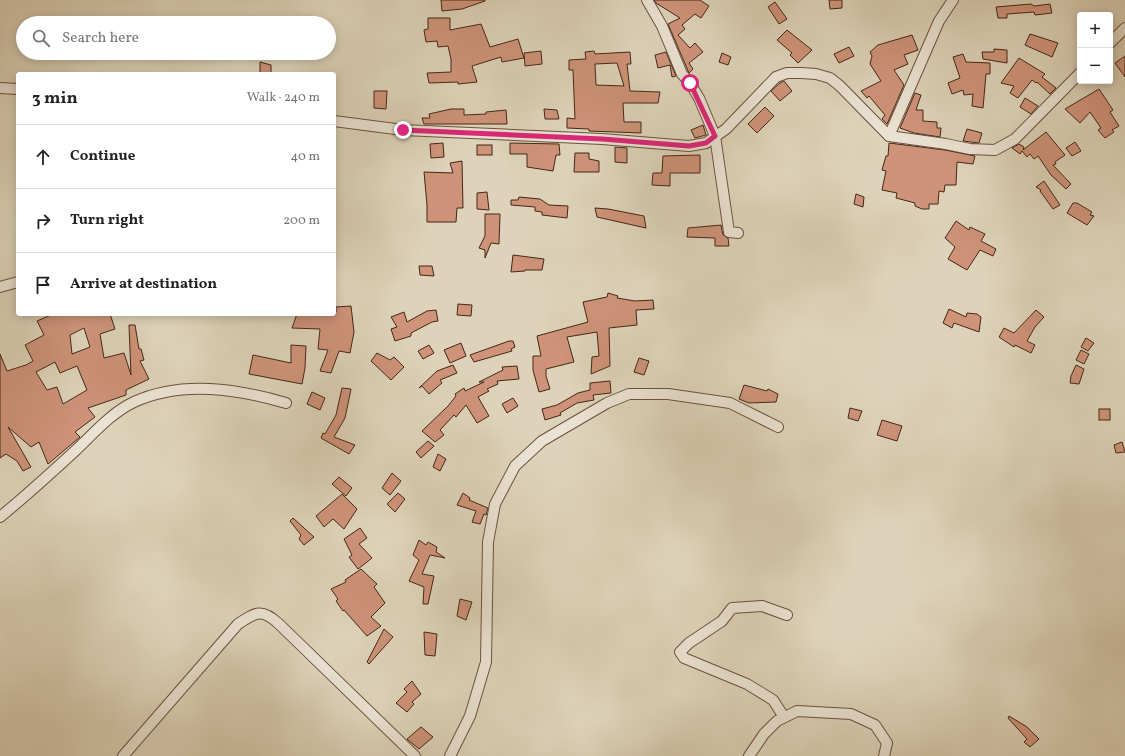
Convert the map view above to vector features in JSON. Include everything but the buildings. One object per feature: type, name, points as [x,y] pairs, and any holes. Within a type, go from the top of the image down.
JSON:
[{"type":"street","points":[[647,0],[662,26],[682,74],[690,83],[699,98],[715,136],[729,232],[738,233]]},
{"type":"street","points":[[888,136],[939,21],[953,0]]},
{"type":"street","points":[[1113,40],[1125,28]]},
{"type":"street","points":[[336,121],[403,130],[602,139],[689,146],[706,143],[726,129],[776,77],[787,73],[801,73],[816,74],[830,78],[840,86],[888,136],[970,149],[995,150],[1015,139],[1077,76]]},
{"type":"street","points":[[0,88],[16,89]]},
{"type":"street","points":[[0,287],[16,283]]},
{"type":"street","points":[[0,516],[58,467],[113,415],[134,402],[162,393],[190,389],[221,389],[257,395],[286,403]]},
{"type":"street","points":[[450,756],[470,716],[486,662],[488,542],[495,504],[515,466],[542,441],[607,403],[629,394],[668,394],[730,403],[778,427]]},
{"type":"street","points":[[784,717],[773,700],[747,684],[684,658],[680,652],[689,643],[722,621],[732,608],[762,606],[787,615]]},
{"type":"street","points":[[123,756],[238,624],[252,614],[260,612],[271,616],[280,624],[415,756]]},
{"type":"street","points":[[749,756],[764,734],[777,721],[797,712],[851,714],[875,725],[887,743],[884,756]]},
{"type":"route","points":[[403,130],[602,139],[689,146],[706,143],[715,136],[699,98],[690,83]]}]
